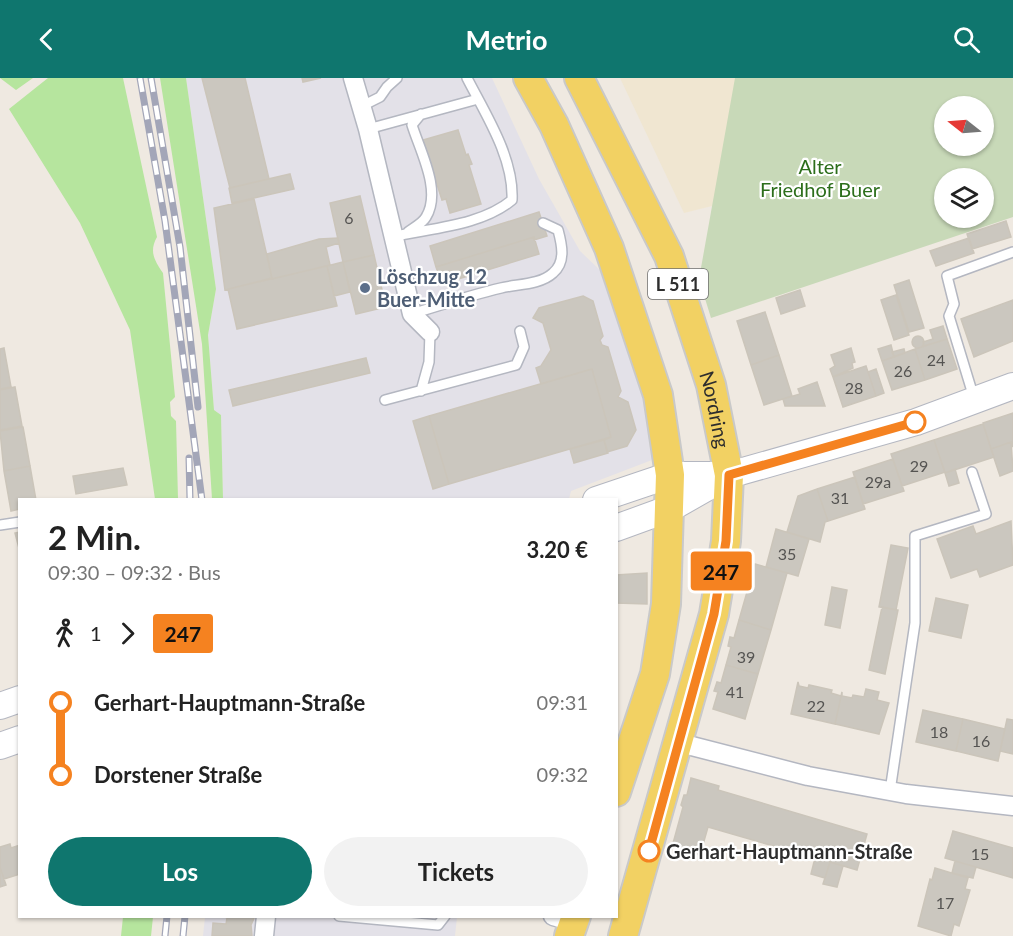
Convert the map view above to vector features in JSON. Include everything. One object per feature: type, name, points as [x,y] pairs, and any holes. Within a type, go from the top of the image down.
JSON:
[{"type":"main road","name":"L 511","points":[[528,78],[554,125],[609,248],[658,395],[670,475],[671,508],[666,604],[655,674],[618,786]]},
{"type":"main road","name":"Nordring","points":[[579,78],[669,256],[711,385],[729,475],[726,541],[714,614],[680,743],[623,936]]},
{"type":"main road","points":[[618,527],[671,508],[729,475],[915,422],[1013,386]]},
{"type":"main road","points":[[602,498],[670,475],[729,475]]},
{"type":"main road","points":[[0,706],[18,700]]},
{"type":"main road","points":[[0,746],[18,740]]},
{"type":"street","points":[[353,78],[399,235],[412,314],[430,332]]},
{"type":"street","points":[[680,743],[808,776],[890,791],[1013,806]]},
{"type":"street","points":[[264,936],[266,918]]},
{"type":"lane","points":[[360,107],[380,97],[397,78]]},
{"type":"lane","points":[[399,235],[457,224],[501,209],[512,200],[512,185],[496,134],[467,78]]},
{"type":"lane","points":[[368,129],[478,99]]},
{"type":"lane","points":[[399,235],[426,218],[431,200],[430,180],[412,125],[421,114]]},
{"type":"lane","points":[[412,314],[500,288],[541,280],[554,273],[562,261],[558,231],[543,223]]},
{"type":"lane","points":[[975,400],[949,316],[954,304],[947,276],[1013,252]]},
{"type":"lane","points":[[385,399],[516,365],[524,347],[520,331]]},
{"type":"lane","points":[[421,391],[429,362],[430,332]]},
{"type":"lane","points":[[890,791],[915,623],[915,536],[987,514],[972,472]]},
{"type":"lane","points":[[0,525],[18,522]]},
{"type":"lane","points":[[359,918],[438,926],[444,918]]},
{"type":"shaded area","points":[[186,78],[492,78],[539,179],[580,251],[607,277],[656,440],[652,460],[571,491],[569,498],[223,498],[221,415],[214,410],[208,335],[216,289]]},
{"type":"shaded area","points":[[620,78],[747,78],[728,202],[684,213]]},
{"type":"shaded area","points":[[205,918],[457,918],[455,936],[203,936]]},
{"type":"green space","points":[[0,78],[33,78],[16,90]]},
{"type":"green space","points":[[48,78],[123,78],[157,237],[153,251],[163,273],[175,397],[170,402],[171,416],[176,421],[178,498],[155,498],[130,330],[80,223],[9,109]]},
{"type":"green space","points":[[160,78],[186,78],[216,289],[208,335],[214,410],[221,415],[223,498],[212,498],[202,344]]},
{"type":"green space","name":"Alter Friedhof Buer","points":[[735,78],[1013,78],[1013,217],[994,223],[994,168],[934,168],[934,228],[980,228],[711,318],[699,279]]},
{"type":"green space","points":[[123,918],[153,918],[151,936],[121,936]]},
{"type":"building","points":[[202,78],[245,78],[269,179],[230,188]]},
{"type":"building","points":[[302,78],[321,78],[303,82]]},
{"type":"building","points":[[458,130],[466,155],[468,154],[472,164],[469,165],[481,204],[450,213],[446,199],[442,200],[423,140]]},
{"type":"building","points":[[290,174],[294,189],[232,203],[229,188]]},
{"type":"building","points":[[360,196],[374,255],[343,262],[330,203]]},
{"type":"building","points":[[254,199],[272,278],[225,290],[214,208]]},
{"type":"building","points":[[539,212],[547,236],[534,240],[534,237],[436,267],[430,246]]},
{"type":"building","points":[[1006,221],[1011,237],[972,249],[967,234],[985,228],[994,228],[994,225]]},
{"type":"building","points":[[534,237],[539,254],[442,284],[436,267]]},
{"type":"building","points":[[338,238],[339,243],[326,247],[330,265],[272,279],[267,254],[319,239]]},
{"type":"building","points":[[969,238],[974,253],[936,266],[930,251]]},
{"type":"building","name":"Löschzug 12 Buer-Mitte","points":[[374,255],[386,307],[356,314],[343,262]]},
{"type":"building","points":[[343,262],[350,292],[334,296],[327,266]]},
{"type":"building","points":[[327,266],[337,306],[237,329],[228,289]]},
{"type":"building","points":[[909,280],[924,328],[909,332],[894,285]]},
{"type":"building","points":[[800,290],[805,306],[781,314],[776,298]]},
{"type":"building","points":[[896,295],[909,335],[894,340],[881,300]]},
{"type":"building","points":[[583,296],[593,301],[603,336],[600,340],[602,345],[608,347],[621,391],[618,397],[628,402],[636,430],[627,446],[607,452],[604,440],[611,437],[592,369],[541,384],[536,368],[541,366],[551,350],[543,323],[533,318],[539,308]]},
{"type":"building","points":[[1013,300],[1013,341],[974,357],[961,319]]},
{"type":"building","points":[[765,312],[779,355],[751,365],[737,321]]},
{"type":"building","points":[[943,326],[947,339],[924,346],[923,342],[933,339],[930,330]]},
{"type":"building","points":[[920,336],[923,337],[923,347],[916,348],[913,347],[912,340],[913,337]]},
{"type":"building","points":[[947,339],[957,369],[925,380],[915,349]]},
{"type":"building","points":[[891,345],[894,357],[882,361],[878,349]]},
{"type":"building","points":[[4,348],[11,387],[0,389],[0,349]]},
{"type":"building","points":[[851,348],[855,362],[852,363],[853,368],[833,377],[830,369],[835,366],[831,355]]},
{"type":"building","points":[[904,349],[905,353],[894,357],[892,352]]},
{"type":"building","points":[[915,349],[925,380],[892,390],[882,361]]},
{"type":"building","points":[[779,355],[792,396],[764,405],[751,365]]},
{"type":"building","points":[[366,358],[370,373],[233,406],[229,390]]},
{"type":"building","points":[[866,366],[876,396],[843,407],[833,377]]},
{"type":"building","points":[[592,369],[611,437],[449,484],[429,416]]},
{"type":"building","points":[[876,369],[884,393],[876,396],[868,372]]},
{"type":"building","points":[[817,382],[825,406],[785,406],[783,399],[800,394],[798,389]]},
{"type":"building","points":[[15,387],[22,426],[0,430],[0,390]]},
{"type":"building","points":[[1013,413],[1013,447],[1011,442],[991,449],[983,423]]},
{"type":"building","points":[[429,416],[449,484],[433,489],[413,421]]},
{"type":"building","points":[[983,424],[994,457],[945,473],[934,440]]},
{"type":"building","points":[[23,427],[30,466],[4,471],[0,431]]},
{"type":"building","points":[[604,440],[608,453],[574,463],[570,449]]},
{"type":"building","points":[[934,440],[945,472],[902,486],[891,454]]},
{"type":"building","points":[[1011,442],[1013,471],[1000,476],[991,449]]},
{"type":"building","points":[[893,459],[904,491],[863,504],[853,472]]},
{"type":"building","points":[[30,466],[36,498],[18,498],[18,509],[11,511],[4,471]]},
{"type":"building","points":[[123,468],[127,485],[76,494],[73,476]]},
{"type":"building","points":[[955,469],[959,483],[949,486],[945,473]]},
{"type":"building","points":[[855,477],[865,509],[828,521],[817,489]]},
{"type":"building","points":[[817,489],[828,521],[825,522],[820,542],[787,532],[798,496]]},
{"type":"building","points":[[1011,521],[1013,565],[980,577],[977,569],[951,578],[937,539],[973,526],[976,534]]},
{"type":"building","points":[[776,529],[809,539],[798,576],[766,567]]},
{"type":"building","points":[[891,545],[908,548],[896,610],[879,607]]},
{"type":"building","points":[[755,564],[787,573],[771,630],[739,620]]},
{"type":"building","points":[[647,573],[647,604],[618,603],[618,575]]},
{"type":"building","points":[[832,587],[847,590],[840,628],[825,625]]},
{"type":"building","points":[[936,598],[968,605],[961,638],[929,631]]},
{"type":"building","points":[[882,607],[898,610],[885,674],[869,670]]},
{"type":"building","points":[[739,620],[771,630],[758,674],[726,665],[731,647],[728,646],[730,637],[734,638]]},
{"type":"building","points":[[726,665],[758,674],[745,719],[713,709],[718,692],[714,691],[717,682],[721,683]]},
{"type":"building","points":[[798,682],[799,686],[808,688],[809,685],[832,690],[831,693],[841,696],[842,692],[835,724],[791,714]]},
{"type":"building","points":[[866,689],[879,692],[877,700],[889,703],[879,734],[835,724],[842,692],[842,696],[864,697]]},
{"type":"building","points":[[923,710],[963,719],[956,751],[916,742]]},
{"type":"building","points":[[963,719],[1005,729],[998,761],[956,751]]},
{"type":"building","points":[[1007,719],[1013,720],[1013,754],[1000,751]]},
{"type":"building","points":[[691,778],[719,786],[718,790],[867,834],[857,870],[830,862],[825,878],[811,874],[815,858],[708,827],[700,855],[672,847],[683,807],[681,805],[684,795],[687,795]]},
{"type":"building","points":[[953,831],[1013,848],[1013,878],[945,858]]},
{"type":"building","points":[[10,844],[11,848],[18,846],[18,875],[4,879],[0,867],[0,847]]},
{"type":"building","points":[[955,861],[976,867],[973,878],[952,873]]},
{"type":"building","points":[[830,862],[843,866],[837,887],[823,884]]},
{"type":"building","points":[[0,867],[6,885],[0,887]]},
{"type":"building","points":[[935,868],[968,878],[965,889],[970,890],[959,926],[954,924],[951,936],[918,926]]},
{"type":"building","points":[[227,918],[254,918],[251,925],[252,936],[212,936],[213,923],[226,924]]},
{"type":"railway","points":[[140,78],[165,221],[202,498]]},
{"type":"railway","points":[[151,78],[180,247],[198,407]]},
{"type":"railway","points":[[189,458],[190,498]]},
{"type":"railway","points":[[165,936],[167,918]]},
{"type":"railway","points":[[183,936],[185,918]]},
{"type":"bus line","name":"247","points":[[649,851],[714,614],[726,541],[729,475],[915,422]]},
{"type":"place","name":"Löschzug 12 Buer-Mitte","points":[[365,288]]},
{"type":"place","name":"Gerhart-Hauptmann-Straße","points":[[649,851]]}]
